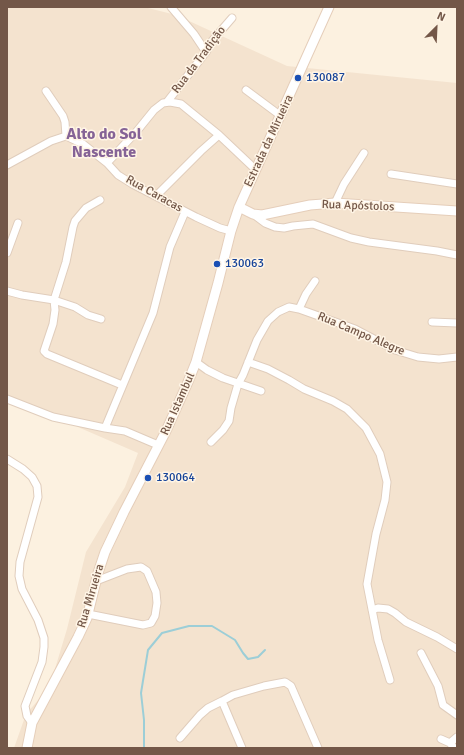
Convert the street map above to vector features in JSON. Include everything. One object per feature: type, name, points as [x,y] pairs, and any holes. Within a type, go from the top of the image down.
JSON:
[{"type":"main road","name":"Estrada da Mirueira","points":[[231,231],[239,207],[329,7]]},
{"type":"main road","name":"Rua Apóstolos","points":[[239,207],[253,214],[262,215],[310,205],[335,203],[457,211]]},
{"type":"main road","name":"Rua Istambul","points":[[158,446],[196,362],[231,231]]},
{"type":"main road","name":"Rua Mirueira","points":[[26,748],[32,723],[78,637],[88,614],[96,581],[112,535],[158,446]]},
{"type":"street","points":[[171,7],[194,34],[206,52]]},
{"type":"street","name":"Rua da Tradição","points":[[107,163],[137,131],[154,110],[163,103],[167,102],[206,52],[212,41],[232,18]]},
{"type":"street","points":[[246,90],[281,116]]},
{"type":"street","points":[[7,165],[51,141],[66,136],[63,116],[46,91]]},
{"type":"street","points":[[167,102],[177,103],[187,110],[219,136],[256,170]]},
{"type":"street","name":"Rua Caracas","points":[[66,136],[83,144],[107,163],[118,175],[126,180],[185,212],[220,228],[231,231]]},
{"type":"street","points":[[156,196],[201,150],[219,136]]},
{"type":"street","points":[[335,203],[344,184],[364,154]]},
{"type":"street","points":[[391,174],[457,184]]},
{"type":"street","points":[[100,200],[80,213],[75,221],[66,262],[54,300],[55,310],[53,324],[44,351],[47,354],[122,385]]},
{"type":"street","points":[[105,428],[153,313],[170,247],[185,212]]},
{"type":"street","points":[[253,214],[265,223],[275,227],[284,228],[313,224],[351,238],[457,255]]},
{"type":"street","points":[[7,253],[18,223]]},
{"type":"street","points":[[300,309],[306,294],[315,281]]},
{"type":"street","points":[[7,291],[54,300],[75,307],[88,315],[100,319]]},
{"type":"street","name":"Rua Campo Alegre","points":[[248,362],[257,340],[268,321],[278,312],[289,307],[300,309],[355,329],[395,350],[418,357],[439,359],[457,357]]},
{"type":"street","points":[[432,322],[457,323]]},
{"type":"street","points":[[196,362],[207,370],[223,378],[261,391]]},
{"type":"street","points":[[211,442],[223,430],[229,421],[238,384],[248,362],[268,369],[304,389],[333,401],[347,409],[366,428],[380,454],[387,482],[385,500],[376,534],[368,584],[378,640],[390,680]]},
{"type":"street","name":"Rua Istambul","points":[[7,399],[53,417],[125,431],[158,446]]},
{"type":"street","points":[[7,459],[23,469],[32,477],[37,486],[38,497],[20,562],[19,576],[22,589],[38,620],[44,638],[44,654],[42,662],[25,706],[27,716],[32,723]]},
{"type":"street","points":[[88,614],[143,625],[151,623],[155,616],[157,603],[156,592],[147,571],[141,567],[127,569],[96,581]]},
{"type":"street","points":[[372,610],[378,608],[388,609],[406,622],[437,636],[457,649]]},
{"type":"street","points":[[421,652],[438,686],[444,705],[457,715]]},
{"type":"street","points":[[180,738],[208,708],[233,695],[286,682],[291,686],[318,748]]},
{"type":"street","points":[[222,701],[242,748]]},
{"type":"street","points":[[441,739],[452,746],[457,737]]},
{"type":"shaded area","points":[[7,7],[144,7],[176,15],[287,66],[457,83],[457,748],[14,748],[26,714],[41,697],[54,672],[67,629],[86,552],[125,487],[138,453],[57,418],[7,403]]},
{"type":"waterway","points":[[144,748],[144,720],[141,693],[148,650],[162,633],[189,626],[212,626],[235,640],[248,659],[258,657],[265,650]]},
{"type":"place","name":"130087","points":[[298,78]]},
{"type":"place","name":"130063","points":[[217,264]]},
{"type":"place","name":"130064","points":[[148,478]]},
{"type":"district","name":"Alto do Sol Nascente","points":[[104,144]]}]
